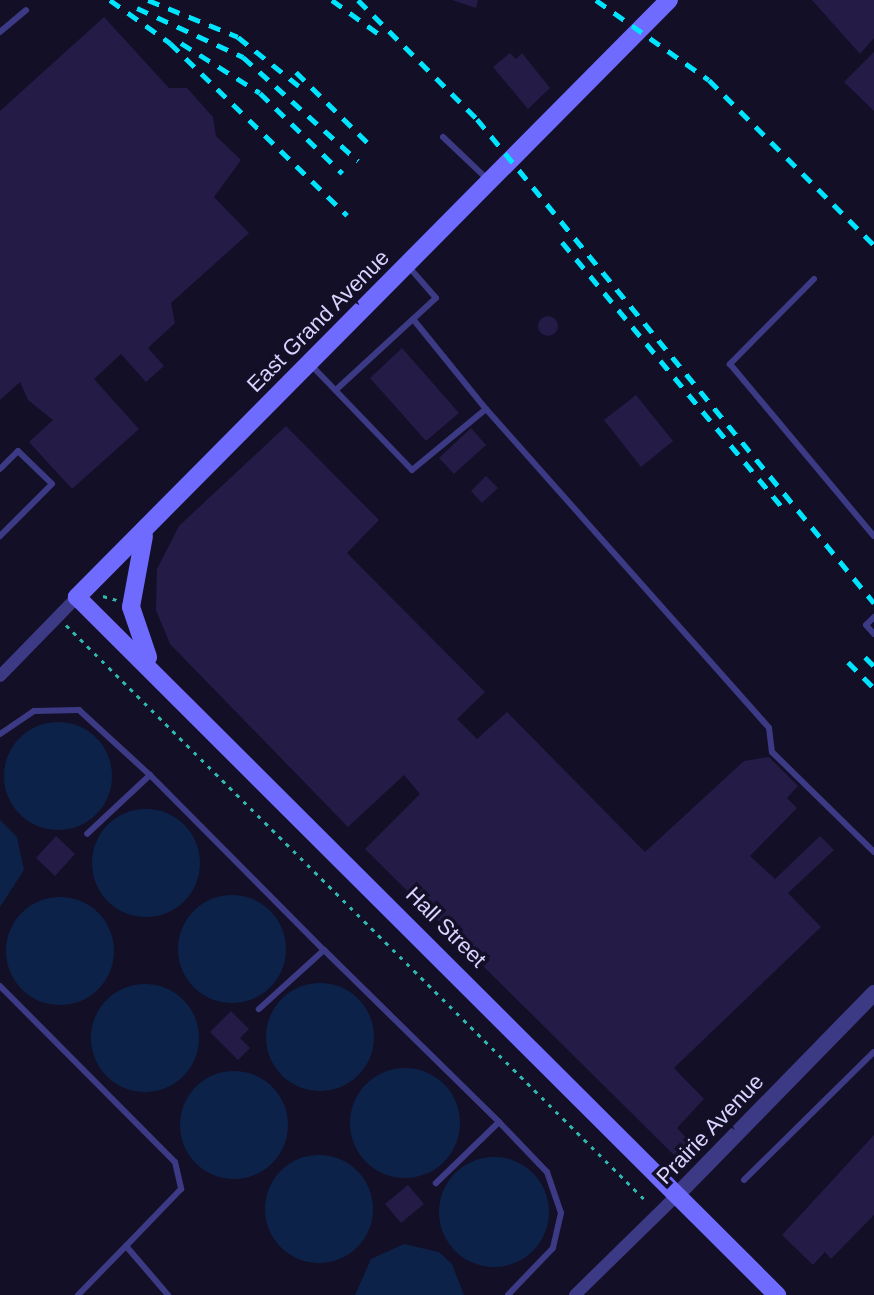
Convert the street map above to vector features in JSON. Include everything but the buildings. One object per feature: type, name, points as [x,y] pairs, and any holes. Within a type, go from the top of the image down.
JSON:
[{"type":"main road","name":"East Grand Avenue","points":[[77,597],[669,0]]},
{"type":"main road","points":[[146,529],[131,607],[155,670]]},
{"type":"main road","name":"Hall Street","points":[[77,597],[155,670],[777,1295]]},
{"type":"street","name":"East Grand Avenue","points":[[0,676],[77,597]]},
{"type":"street","name":"Prairie Avenue","points":[[575,1295],[873,997]]},
{"type":"lane","points":[[0,32],[26,10]]},
{"type":"lane","points":[[443,137],[489,181]]},
{"type":"lane","points":[[338,388],[436,298],[407,265]]},
{"type":"lane","points":[[814,279],[730,364],[874,536]]},
{"type":"lane","points":[[413,319],[486,409],[750,704],[769,728],[772,752],[874,852]]},
{"type":"lane","points":[[309,364],[338,388],[412,470],[486,409]]},
{"type":"lane","points":[[0,469],[18,451],[52,484],[0,536]]},
{"type":"lane","points":[[874,617],[866,625],[874,634]]},
{"type":"lane","points":[[0,734],[34,711],[79,710],[150,775],[547,1172],[561,1213],[553,1248],[508,1295]]},
{"type":"lane","points":[[87,834],[150,775]]},
{"type":"lane","points":[[259,1009],[324,950]]},
{"type":"lane","points":[[0,986],[175,1162],[181,1189],[78,1295]]},
{"type":"lane","points":[[744,1180],[874,1052]]},
{"type":"lane","points":[[436,1183],[499,1122]]},
{"type":"lane","points":[[126,1246],[168,1295]]},
{"type":"path","points":[[101,594],[121,600]]},
{"type":"path","points":[[73,633],[639,1192]]},
{"type":"water","points":[[58,722],[79,726],[97,737],[108,755],[112,776],[108,797],[97,815],[79,826],[58,830],[37,826],[19,815],[8,797],[4,776],[8,755],[19,737],[37,726]]},
{"type":"water","points":[[146,809],[167,813],[185,824],[196,842],[200,863],[196,884],[185,902],[167,913],[146,917],[125,913],[107,902],[96,884],[92,863],[96,842],[107,824],[125,813]]},
{"type":"water","points":[[0,820],[17,837],[24,870],[0,907]]},
{"type":"water","points":[[232,895],[253,899],[271,910],[282,928],[286,949],[282,970],[271,988],[253,999],[232,1003],[211,999],[193,988],[182,970],[178,949],[182,928],[193,910],[211,899]]},
{"type":"water","points":[[60,897],[81,901],[99,912],[110,930],[114,951],[110,972],[99,990],[81,1001],[60,1005],[39,1001],[21,990],[10,972],[6,951],[10,930],[21,912],[39,901]]},
{"type":"water","points":[[320,983],[341,987],[359,998],[370,1016],[374,1037],[370,1058],[359,1076],[341,1087],[320,1091],[299,1087],[281,1076],[270,1058],[266,1037],[270,1016],[281,998],[299,987]]},
{"type":"water","points":[[145,984],[166,988],[184,999],[195,1017],[199,1038],[195,1059],[184,1077],[166,1088],[145,1092],[124,1088],[106,1077],[95,1059],[91,1038],[95,1017],[106,999],[124,988]]},
{"type":"water","points":[[405,1068],[426,1073],[444,1084],[455,1102],[460,1123],[455,1144],[444,1162],[426,1173],[405,1178],[384,1173],[366,1162],[355,1144],[350,1123],[355,1102],[366,1084],[384,1073]]},
{"type":"water","points":[[234,1071],[255,1075],[273,1086],[284,1104],[288,1125],[284,1146],[273,1164],[255,1175],[234,1179],[213,1175],[195,1164],[184,1146],[180,1125],[184,1104],[195,1086],[213,1075]]},
{"type":"water","points":[[319,1155],[340,1159],[358,1170],[369,1188],[373,1209],[369,1230],[358,1248],[340,1259],[319,1263],[298,1259],[280,1248],[269,1230],[265,1209],[269,1188],[280,1170],[298,1159]]},
{"type":"water","points":[[494,1157],[515,1162],[533,1173],[544,1191],[549,1212],[544,1233],[533,1251],[515,1262],[494,1267],[473,1262],[455,1251],[444,1233],[439,1212],[444,1191],[455,1173],[473,1162]]},
{"type":"water","points":[[404,1244],[439,1252],[452,1264],[464,1295],[355,1295],[371,1259]]},
{"type":"railway","points":[[110,0],[170,43],[347,215]]},
{"type":"railway","points":[[148,0],[238,37],[299,86]]},
{"type":"railway","points":[[332,0],[383,37]]},
{"type":"railway","points":[[358,0],[477,119],[874,603]]},
{"type":"railway","points":[[596,0],[709,80],[874,245]]},
{"type":"railway","points":[[137,8],[243,57],[358,161]]},
{"type":"railway","points":[[181,43],[260,93],[342,173]]},
{"type":"railway","points":[[296,72],[371,146]]},
{"type":"railway","points":[[562,242],[784,509]]},
{"type":"railway","points":[[865,657],[874,666]]},
{"type":"railway","points":[[848,662],[874,688]]}]
